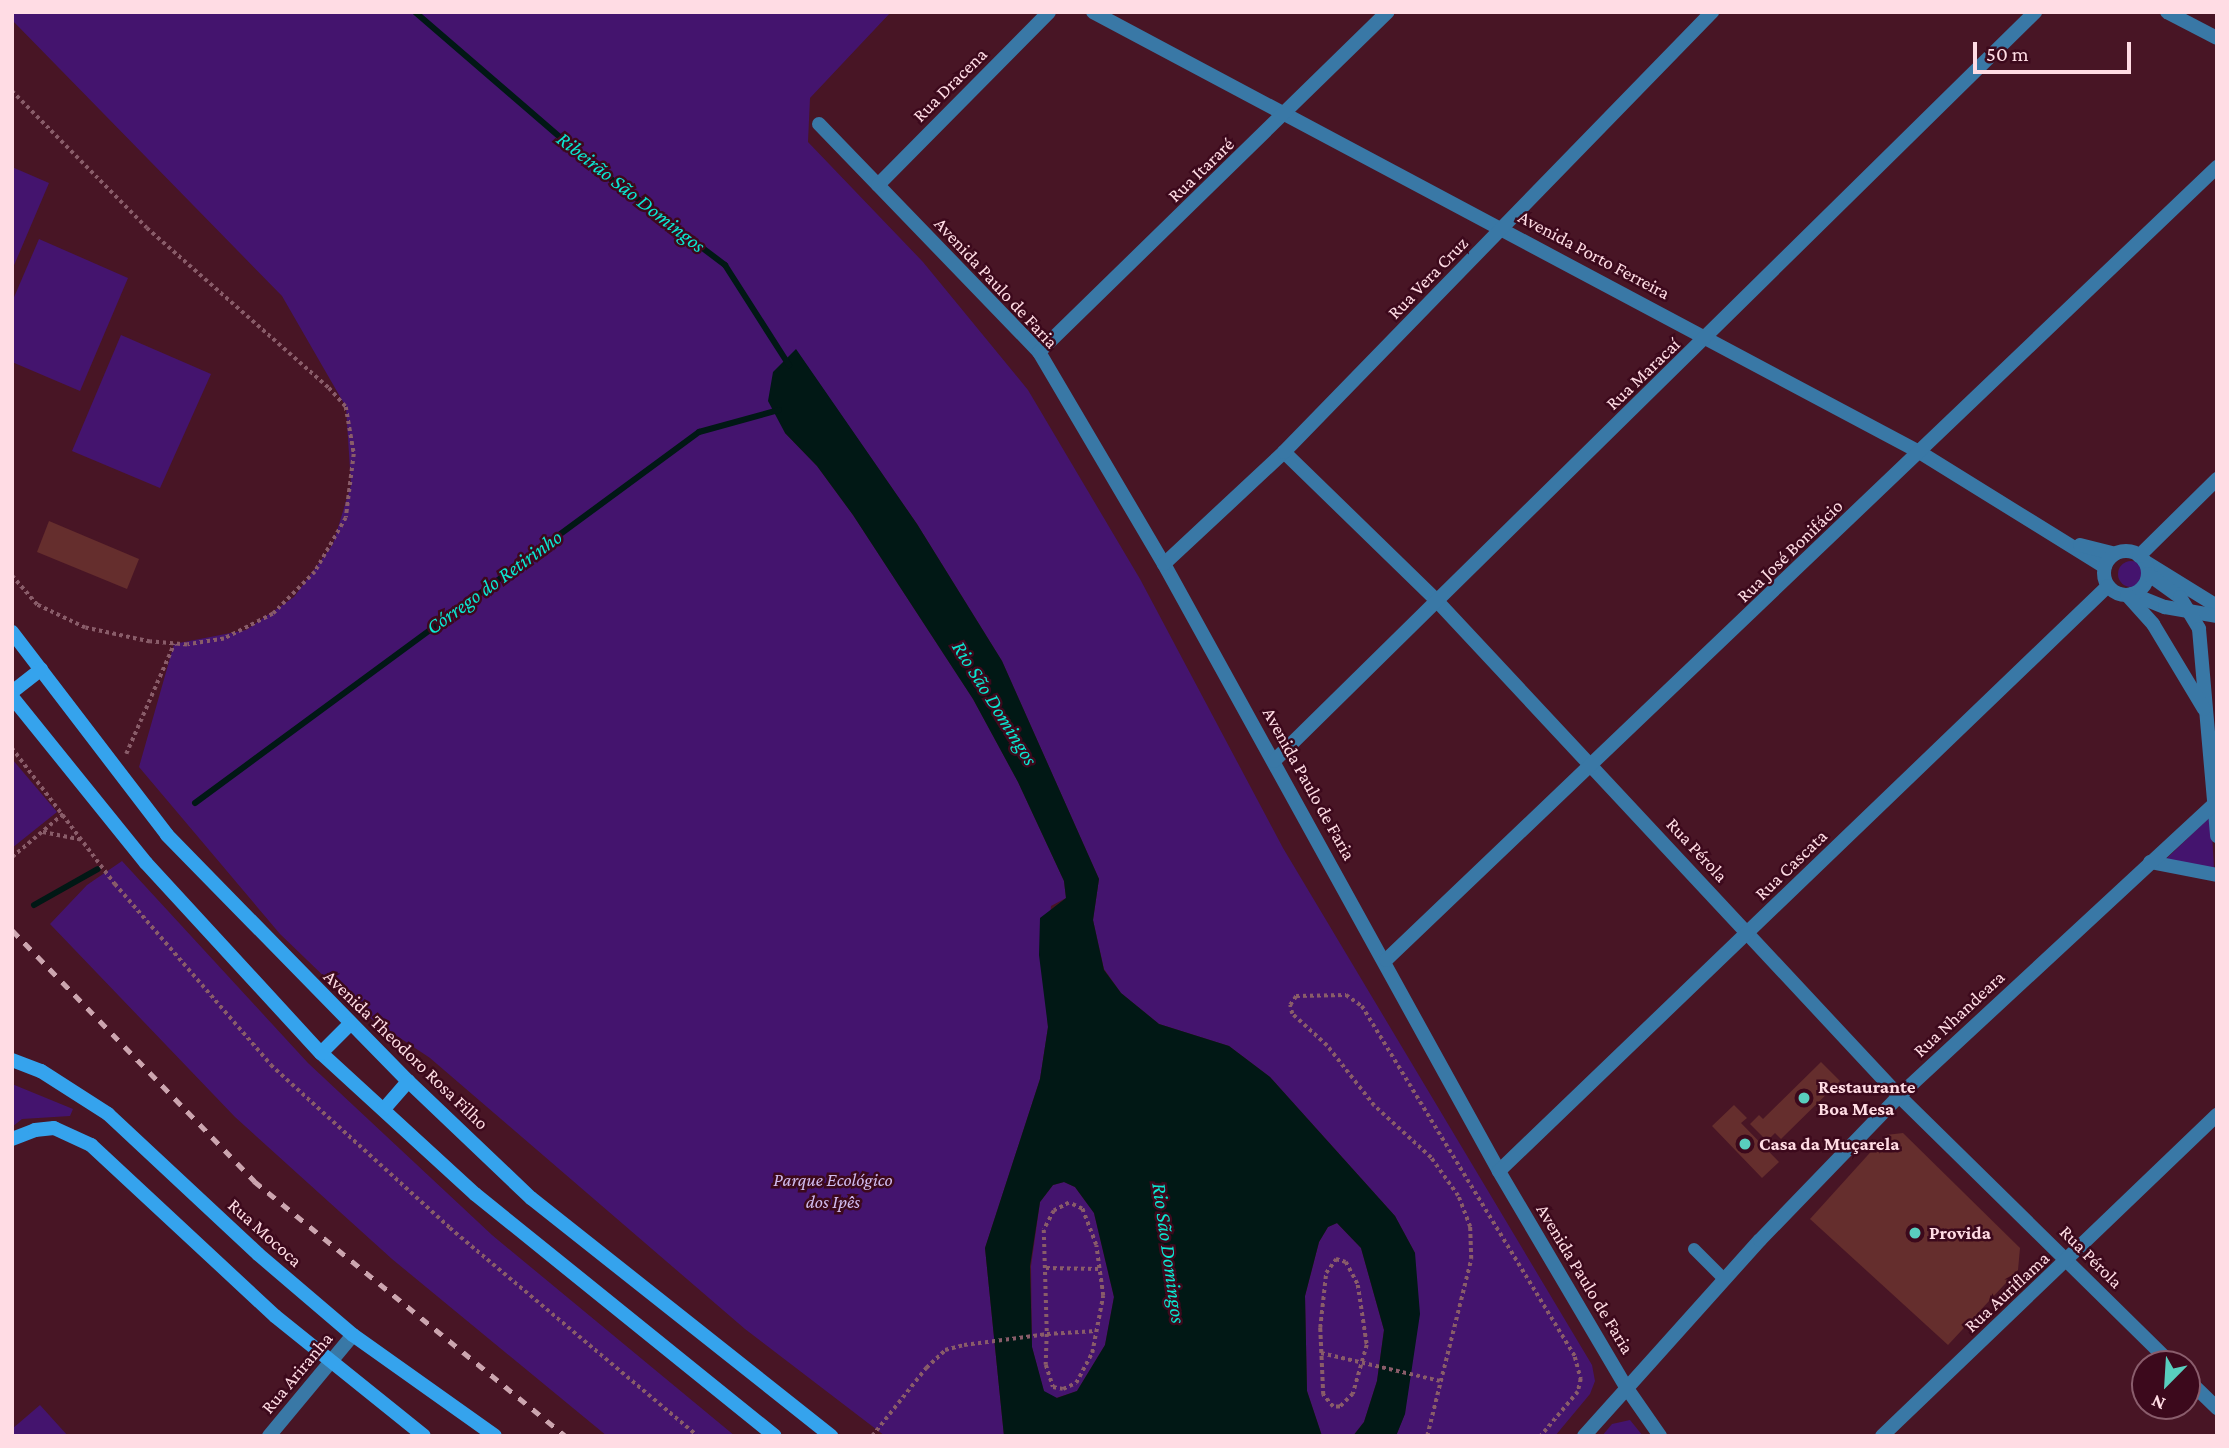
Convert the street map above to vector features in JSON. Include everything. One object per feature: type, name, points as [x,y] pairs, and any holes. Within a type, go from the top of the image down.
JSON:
[{"type":"main road","name":"Avenida Theodoro Rosa Filho","points":[[12,632],[167,835],[408,1082],[531,1198],[831,1436]]},
{"type":"main road","points":[[41,670],[12,694],[146,863],[321,1053],[475,1194],[775,1436]]},
{"type":"main road","points":[[321,1053],[350,1024]]},
{"type":"main road","name":"Rua Mococa","points":[[12,1060],[64,1084],[108,1114],[258,1254],[353,1335],[495,1436]]},
{"type":"main road","points":[[384,1109],[408,1082]]},
{"type":"main road","points":[[13,1139],[54,1128],[91,1145],[331,1363],[424,1436]]},
{"type":"street","name":"Rua Dracena","points":[[878,185],[1049,12]]},
{"type":"street","name":"Avenida Porto Ferreira","points":[[1093,12],[1284,116],[1709,337],[1921,453],[2071,543],[2105,567]]},
{"type":"street","name":"Rua Itararé","points":[[1038,352],[1284,116],[1387,12]]},
{"type":"street","name":"Rua Vera Cruz","points":[[1164,564],[1284,452],[1712,12]]},
{"type":"street","name":"Rua Maracaí","points":[[1274,761],[1709,337],[2035,12]]},
{"type":"street","points":[[2167,12],[2217,38]]},
{"type":"street","name":"Avenida Paulo de Faria","points":[[819,124],[1038,352],[1164,564],[1386,960],[1499,1171],[1626,1387],[1660,1436]]},
{"type":"street","name":"Rua José Bonifácio","points":[[1386,960],[1921,453],[2217,167]]},
{"type":"street","name":"Rua Pérola","points":[[1284,452],[1437,601],[1899,1096],[2158,1350]]},
{"type":"street","points":[[2130,595],[2143,587],[2144,564],[2217,479]]},
{"type":"street","name":"Avenida Porto Ferreira","points":[[2071,543],[2115,555]]},
{"type":"street","points":[[2217,606],[2144,564],[2115,555],[2105,567],[2108,586],[2165,607],[2217,616]]},
{"type":"street","points":[[2144,564],[2170,587],[2191,611],[2201,640],[2217,836]]},
{"type":"street","name":"Rua Cascata","points":[[1499,1171],[2108,586]]},
{"type":"street","points":[[2130,595],[2166,644],[2206,713]]},
{"type":"street","name":"Rua Nhandeara","points":[[1584,1436],[1724,1279],[1899,1096],[2215,803]]},
{"type":"street","points":[[2150,862],[2217,875]]},
{"type":"street","name":"Rua Auriflama","points":[[1882,1436],[2068,1261],[2217,1115]]},
{"type":"street","name":"Rua Ariranha","points":[[269,1436],[353,1335]]},
{"type":"street","points":[[2201,1393],[2217,1408]]},
{"type":"lane","points":[[1694,1249],[1724,1279]]},
{"type":"path","points":[[12,91],[147,228],[297,358],[346,407],[354,454],[346,518],[315,572],[273,614],[224,639],[174,644],[116,636],[58,618],[37,605],[12,576]]},
{"type":"path","points":[[118,772],[174,644]]},
{"type":"path","points":[[12,748],[85,840],[115,884],[271,1065],[450,1227],[698,1436]]},
{"type":"path","points":[[12,857],[63,814]]},
{"type":"path","points":[[42,832],[85,840]]},
{"type":"path","points":[[1427,1436],[1471,1259],[1465,1212],[1431,1158],[1374,1106],[1327,1045],[1292,1014],[1290,1005],[1296,996],[1346,995],[1362,1006],[1575,1357],[1581,1379],[1578,1392],[1541,1436]]},
{"type":"path","points":[[1069,1203],[1082,1209],[1096,1245],[1100,1269],[1103,1296],[1092,1353],[1076,1383],[1063,1389],[1053,1387],[1046,1365],[1044,1230],[1054,1211],[1069,1203]]},
{"type":"path","points":[[1336,1259],[1352,1271],[1360,1294],[1367,1332],[1363,1363],[1353,1394],[1340,1407],[1333,1407],[1323,1395],[1321,1353],[1326,1273],[1336,1259]]},
{"type":"path","points":[[1045,1268],[1100,1269]]},
{"type":"path","points":[[872,1436],[945,1350],[1031,1336],[1096,1331]]},
{"type":"path","points":[[1321,1353],[1440,1381]]},
{"type":"green space","name":"Parque Ecológico dos Ipês","points":[[12,12],[891,12],[810,98],[808,142],[923,262],[1028,390],[1140,579],[1283,848],[1592,1365],[1595,1381],[1590,1394],[1555,1436],[1396,1436],[1405,1413],[1415,1253],[1395,1216],[1270,1077],[1229,1046],[1159,1024],[1121,993],[1104,969],[1093,920],[1099,879],[1002,661],[917,524],[796,350],[785,433],[817,466],[853,515],[973,699],[1018,782],[1064,881],[1066,898],[1051,906],[1045,992],[1048,1027],[1040,1079],[985,1248],[1004,1436],[885,1436],[745,1329],[430,1058],[361,1012],[280,934],[139,767],[174,644],[246,630],[294,597],[333,544],[351,485],[346,407],[282,296],[12,20]]},
{"type":"green space","points":[[12,167],[49,183],[12,270]]},
{"type":"green space","points":[[39,239],[128,278],[80,391],[12,362],[12,302]]},
{"type":"green space","points":[[121,335],[211,374],[160,488],[72,451]]},
{"type":"green space","points":[[2131,561],[2140,565],[2144,574],[2140,583],[2131,587],[2122,583],[2118,574],[2122,565]]},
{"type":"green space","points":[[12,759],[57,812],[12,848]]},
{"type":"green space","points":[[2211,816],[2214,868],[2165,860]]},
{"type":"green space","points":[[122,861],[308,1063],[492,1235],[735,1436],[607,1436],[392,1259],[235,1117],[50,924],[87,885]]},
{"type":"green space","points":[[12,1084],[73,1109],[70,1116],[22,1119],[12,1127]]},
{"type":"green space","points":[[1064,1182],[1075,1187],[1094,1213],[1114,1297],[1105,1345],[1077,1391],[1056,1398],[1044,1392],[1032,1347],[1031,1266],[1040,1202],[1053,1185]]},
{"type":"green space","points":[[1337,1223],[1361,1248],[1384,1330],[1377,1381],[1364,1422],[1353,1436],[1322,1436],[1307,1391],[1305,1296],[1319,1242],[1328,1227]]},
{"type":"green space","points":[[40,1405],[68,1436],[12,1436],[12,1429]]},
{"type":"green space","points":[[1630,1420],[1643,1436],[1602,1436],[1612,1424]]},
{"type":"water","name":"Rio São Domingos","points":[[796,349],[917,524],[1002,661],[1099,879],[1093,920],[1104,970],[1121,993],[1159,1024],[1229,1046],[1270,1077],[1395,1216],[1415,1253],[1420,1314],[1405,1414],[1396,1436],[1353,1436],[1364,1422],[1377,1381],[1384,1330],[1361,1248],[1337,1223],[1328,1227],[1319,1242],[1305,1296],[1307,1391],[1322,1436],[1004,1436],[985,1248],[1040,1079],[1048,1027],[1039,955],[1040,918],[1066,898],[1064,881],[1018,782],[973,699],[853,515],[817,466],[785,433],[768,401],[773,372]],"holes":[[[1064,1182],[1075,1187],[1094,1213],[1114,1297],[1105,1345],[1077,1391],[1057,1398],[1044,1391],[1032,1347],[1030,1266],[1040,1202],[1053,1185]]]},
{"type":"building","points":[[49,521],[139,559],[127,589],[37,552]]},
{"type":"building","name":"Restaurante Boa Mesa","points":[[1821,1062],[1840,1081],[1781,1139],[1775,1133],[1767,1141],[1750,1124],[1759,1115],[1763,1119]]},
{"type":"building","name":"Casa da Muçarela","points":[[1734,1105],[1747,1118],[1741,1123],[1779,1162],[1762,1178],[1712,1126]]},
{"type":"building","name":"Provida","points":[[1903,1133],[2020,1248],[2018,1270],[1948,1345],[1810,1219],[1886,1135]]},
{"type":"waterway","name":"Ribeirão São Domingos","points":[[415,12],[591,164],[725,265],[789,365]]},
{"type":"waterway","name":"Córrego do Retirinho","points":[[195,803],[699,432],[779,410]]},
{"type":"waterway","points":[[34,905],[98,869]]},
{"type":"railway","points":[[12,930],[254,1181],[565,1436]]},
{"type":"place","name":"Restaurante Boa Mesa","points":[[1804,1098]]},
{"type":"place","name":"Casa da Muçarela","points":[[1745,1144]]},
{"type":"place","name":"Provida","points":[[1915,1233]]}]
